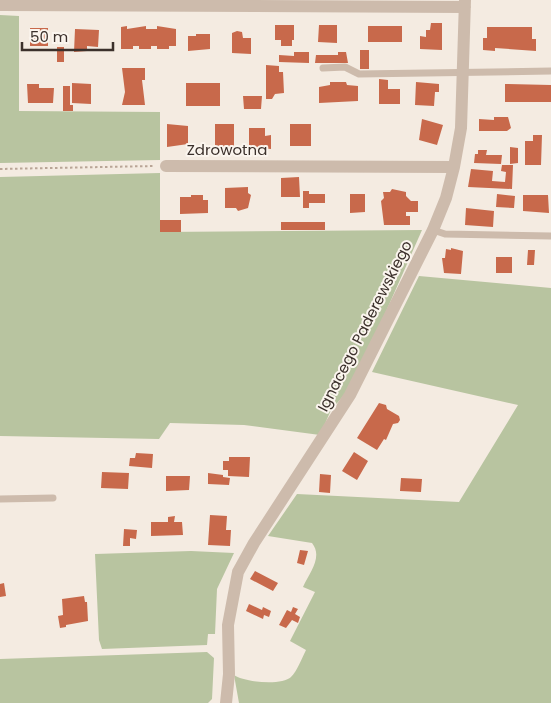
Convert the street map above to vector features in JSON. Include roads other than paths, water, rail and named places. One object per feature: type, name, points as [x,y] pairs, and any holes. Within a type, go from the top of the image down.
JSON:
[{"type":"street","points":[[0,4],[465,4]]},
{"type":"street","name":"Ignacego Paderewskiego","points":[[226,703],[229,674],[228,625],[238,572],[251,548],[350,395],[433,230],[446,198],[461,128],[465,4]]},
{"type":"street","name":"Zdrowotna","points":[[166,166],[454,167]]},
{"type":"lane","points":[[323,68],[345,68],[359,74],[464,74],[471,71],[551,71]]},
{"type":"lane","points":[[433,230],[445,234],[551,236]]},
{"type":"lane","points":[[0,498],[53,498]]}]
